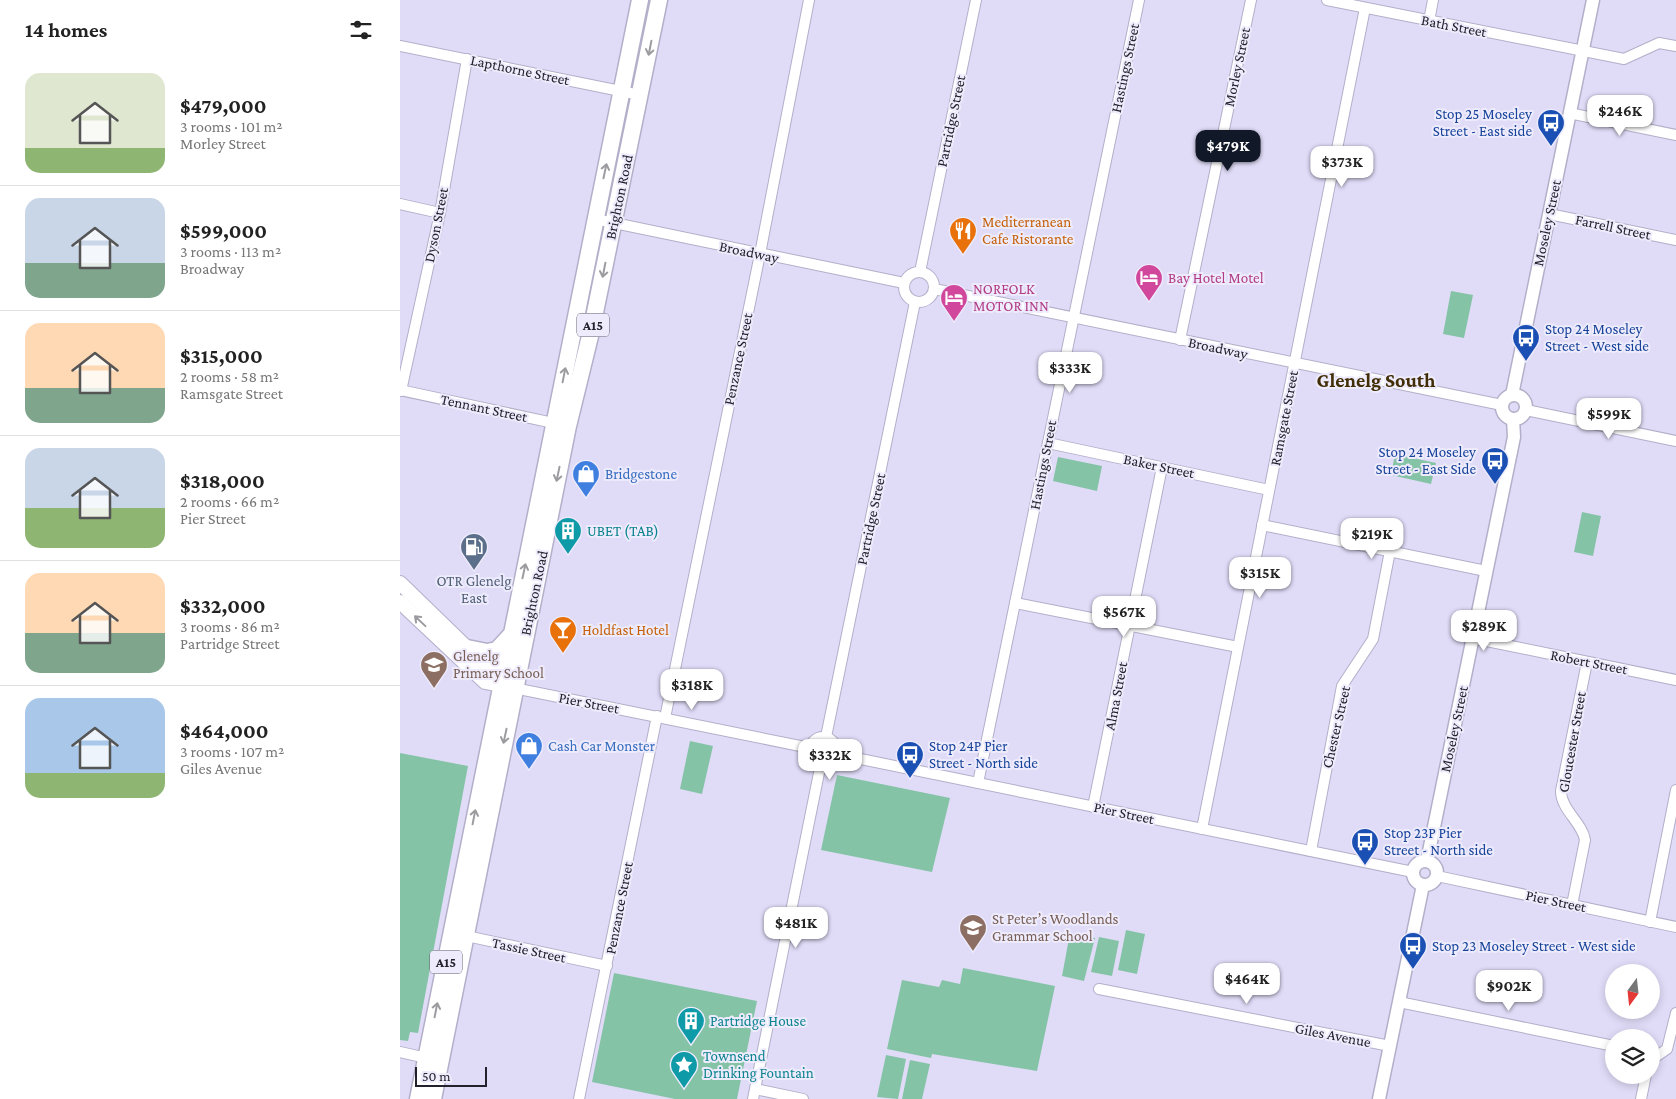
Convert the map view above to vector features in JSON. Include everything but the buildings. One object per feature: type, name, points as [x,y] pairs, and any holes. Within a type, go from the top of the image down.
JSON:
[{"type":"main road","name":"Brighton Road","points":[[433,1099],[434,1059],[506,684],[561,425],[595,219],[640,0]]},
{"type":"main road","name":"Brighton Road","points":[[506,684],[510,635],[561,425],[591,332],[659,0]]},
{"type":"main road","points":[[400,583],[506,684]]},
{"type":"main road","points":[[400,602],[485,682],[506,684]]},
{"type":"main road","points":[[467,648],[487,652],[497,650],[510,635]]},
{"type":"main road","name":"Brighton Road","points":[[418,1099],[434,1059]]},
{"type":"street","name":"Penzance Street","points":[[580,1099],[760,254],[809,0]]},
{"type":"street","name":"Partridge Street","points":[[920,272],[976,0]]},
{"type":"street","name":"Hastings Street","points":[[978,783],[1139,0]]},
{"type":"street","name":"Morley Street","points":[[1180,340],[1251,0]]},
{"type":"street","name":"Bath Street","points":[[1327,0],[1624,59],[1659,43],[1676,46]]},
{"type":"street","points":[[1429,20],[1433,0]]},
{"type":"street","name":"Moseley Street","points":[[1512,395],[1592,0]]},
{"type":"street","name":"Ramsgate Street","points":[[1202,829],[1365,8]]},
{"type":"street","name":"Lapthorne Street","points":[[400,46],[467,58],[640,95]]},
{"type":"street","name":"Dyson Street","points":[[401,390],[440,213],[467,58]]},
{"type":"street","points":[[1570,113],[1676,135]]},
{"type":"street","points":[[400,204],[440,213]]},
{"type":"street","name":"Farrell Street","points":[[1549,214],[1676,240]]},
{"type":"street","name":"Broadway","points":[[595,219],[904,283]]},
{"type":"street","points":[[920,272],[932,279],[934,289],[930,298],[915,302],[904,293],[904,283],[910,274],[920,272]]},
{"type":"street","name":"Broadway","points":[[934,289],[1502,405]]},
{"type":"street","name":"Partridge Street","points":[[826,737],[915,302]]},
{"type":"street","name":"Tennant Street","points":[[401,390],[561,425]]},
{"type":"street","points":[[1512,395],[1523,399],[1526,410],[1522,416],[1513,420],[1505,416],[1502,405],[1505,398],[1512,395]]},
{"type":"street","points":[[1526,410],[1676,441]]},
{"type":"street","name":"Moseley Street","points":[[1427,861],[1514,437],[1513,420]]},
{"type":"street","name":"Baker Street","points":[[1048,443],[1269,490]]},
{"type":"street","name":"Alma Street","points":[[1093,807],[1162,467]]},
{"type":"street","points":[[1262,525],[1486,571]]},
{"type":"street","name":"Chester Street","points":[[1311,851],[1342,686],[1373,639],[1390,551]]},
{"type":"street","points":[[1016,603],[1238,648]]},
{"type":"street","name":"Robert Street","points":[[1472,638],[1676,680]]},
{"type":"street","name":"Gloucester Street","points":[[1572,904],[1585,840],[1583,833],[1562,800],[1561,791],[1587,662]]},
{"type":"street","name":"Pier Street","points":[[506,684],[810,748]]},
{"type":"street","points":[[826,737],[833,741],[836,754],[832,760],[821,763],[814,759],[810,748],[817,738],[826,737]]},
{"type":"street","name":"Pier Street","points":[[836,754],[1413,872]]},
{"type":"street","points":[[803,1099],[754,1094],[821,763]]},
{"type":"street","points":[[1650,922],[1676,790]]},
{"type":"street","points":[[1665,845],[1676,848]]},
{"type":"street","points":[[1427,861],[1434,865],[1437,876],[1433,882],[1423,885],[1414,879],[1413,872],[1419,862],[1427,861]]},
{"type":"street","name":"Pier Street","points":[[1437,876],[1676,927]]},
{"type":"street","points":[[1379,1099],[1423,885]]},
{"type":"street","name":"Tassie Street","points":[[458,934],[607,966]]},
{"type":"street","name":"Giles Avenue","points":[[1099,989],[1390,1046]]},
{"type":"street","points":[[1399,1002],[1605,1044]]},
{"type":"street","points":[[1660,1053],[1667,1049],[1676,1013]]},
{"type":"street","points":[[400,1052],[434,1059]]},
{"type":"street","points":[[1641,1099],[1644,1084]]},
{"type":"green space","points":[[1451,291],[1473,295],[1464,338],[1443,334]]},
{"type":"green space","points":[[1395,454],[1436,463],[1431,484],[1391,475]]},
{"type":"green space","points":[[1058,457],[1102,466],[1097,491],[1053,481]]},
{"type":"green space","points":[[1582,512],[1601,516],[1593,556],[1574,552]]},
{"type":"green space","points":[[690,741],[713,746],[702,794],[680,789]]},
{"type":"green space","points":[[400,753],[468,766],[418,1033],[410,1032],[408,1041],[400,1040]]},
{"type":"green space","points":[[837,775],[950,798],[932,872],[821,850]]},
{"type":"green space","points":[[1126,930],[1145,934],[1137,974],[1118,970]]},
{"type":"green space","points":[[1070,933],[1095,938],[1084,981],[1062,976]]},
{"type":"green space","points":[[1099,937],[1119,941],[1112,976],[1091,972]]},
{"type":"green space","points":[[963,968],[1055,986],[1037,1071],[932,1054],[931,1058],[887,1049],[902,980],[939,987],[942,980],[960,984]]},
{"type":"green space","points":[[614,973],[757,1001],[737,1099],[675,1099],[592,1082]]},
{"type":"green space","points":[[886,1055],[906,1059],[898,1099],[877,1097]]},
{"type":"green space","points":[[910,1060],[930,1064],[922,1099],[902,1099]]},
{"type":"place","name":"Stop 25 Moseley Street - East side","points":[[1551,147]]},
{"type":"place","name":"Mediterranean Cafe Ristorante","points":[[963,255]]},
{"type":"place","name":"Bay Hotel Motel","points":[[1149,302]]},
{"type":"place","name":"NORFOLK MOTOR INN","points":[[954,322]]},
{"type":"place","name":"Stop 24 Moseley Street - West side","points":[[1526,362]]},
{"type":"place","name":"Stop 24 Moseley Street - East Side","points":[[1495,485]]},
{"type":"place","name":"Bridgestone","points":[[586,498]]},
{"type":"place","name":"UBET (TAB)","points":[[568,555]]},
{"type":"place","name":"OTR Glenelg East","points":[[474,571]]},
{"type":"place","name":"Holdfast Hotel","points":[[563,654]]},
{"type":"place","name":"Glenelg Primary School","points":[[434,689]]},
{"type":"place","name":"Cash Car Monster","points":[[529,770]]},
{"type":"place","name":"Stop 24P Pier Street - North side","points":[[910,779]]},
{"type":"place","name":"Stop 23P Pier Street - North side","points":[[1365,866]]},
{"type":"place","name":"St Peter’s Woodlands Grammar School","points":[[973,952]]},
{"type":"place","name":"Stop 23 Moseley Street - West side","points":[[1413,970]]},
{"type":"place","name":"Partridge House","points":[[691,1045]]},
{"type":"place","name":"Townsend Drinking Fountain","points":[[684,1089]]},
{"type":"district","name":"Glenelg South","points":[[1376,380]]}]
